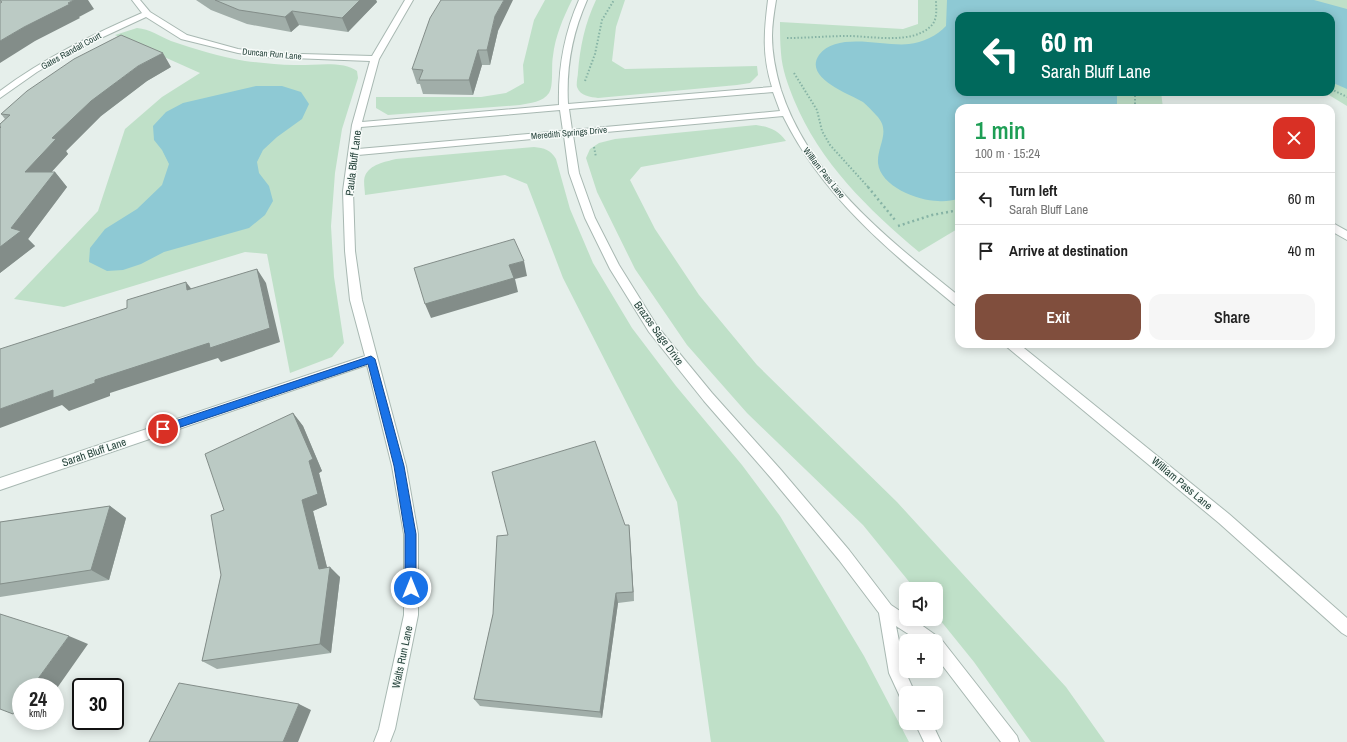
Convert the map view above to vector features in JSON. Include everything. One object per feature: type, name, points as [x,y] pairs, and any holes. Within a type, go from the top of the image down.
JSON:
[{"type":"street","name":"Duncan Run Lane","points":[[136,0],[147,14],[184,37],[238,51],[266,55],[374,58]]},
{"type":"street","name":"Paula Bluff Lane","points":[[371,359],[356,300],[350,251],[348,191],[352,153],[357,125],[374,58],[409,0]]},
{"type":"street","name":"Brazos Sage Drive","points":[[583,0],[574,20],[566,51],[563,84],[567,133],[574,173],[590,218],[614,266],[654,329],[708,397],[776,474],[844,555],[886,610],[922,634]]},
{"type":"street","name":"William Pass Lane","points":[[772,0],[767,32],[768,59],[776,89],[796,136],[822,172],[856,213],[896,251],[955,299]]},
{"type":"street","name":"Gates Randall Court","points":[[0,96],[14,85],[59,56],[105,32],[147,14]]},
{"type":"street","points":[[357,125],[776,89]]},
{"type":"street","name":"Meredith Springs Drive","points":[[352,153],[785,113]]},
{"type":"street","points":[[1335,228],[1347,236]]},
{"type":"street","name":"William Pass Lane","points":[[1017,348],[1180,480],[1304,587],[1347,628]]},
{"type":"street","name":"Sarah Bluff Lane","points":[[0,484],[371,359]]},
{"type":"street","name":"Walts Run Lane","points":[[371,359],[399,466],[411,534],[411,615],[387,729],[382,742]]},
{"type":"street","name":"Brazos Sage Drive","points":[[886,610],[897,673],[904,686]]},
{"type":"street","points":[[943,653],[1011,742]]},
{"type":"street","points":[[927,730],[933,742]]},
{"type":"path","points":[[584,86],[586,75],[595,54],[602,20],[614,0]]},
{"type":"path","points":[[787,45],[786,38],[855,36],[884,38],[907,37],[919,34],[930,28],[934,23],[936,15],[936,0]]},
{"type":"path","points":[[792,66],[794,73],[816,110],[822,131],[830,145],[873,192],[898,226]]},
{"type":"path","points":[[1335,91],[1347,97]]},
{"type":"path","points":[[879,235],[898,226],[932,215],[955,211]]},
{"type":"green space","points":[[545,0],[572,0],[563,21],[554,49],[551,90],[543,98],[536,102],[520,105],[388,115],[376,108],[376,97],[481,97],[506,93],[524,83],[523,65],[534,20]]},
{"type":"green space","points":[[596,0],[625,0],[616,27],[612,61],[625,69],[757,66],[758,75],[750,83],[737,85],[598,98],[583,94],[577,87],[580,53],[586,26]]},
{"type":"green space","points":[[918,0],[1347,0],[1347,106],[1331,96],[1335,96],[1335,12],[955,12],[955,96],[1162,96],[1162,104],[955,104],[955,230],[919,252],[864,202],[847,184],[817,144],[794,100],[784,71],[780,45],[780,22],[903,29],[918,24]]},
{"type":"green space","points":[[137,28],[150,31],[171,41],[189,47],[245,61],[282,65],[327,64],[344,66],[357,71],[358,78],[342,129],[335,173],[331,226],[334,277],[344,343],[332,357],[290,373],[267,254],[245,252],[64,307],[14,299],[98,211],[125,129],[162,97],[200,73],[115,35]]},
{"type":"green space","points":[[756,125],[773,130],[780,134],[786,141],[641,167],[630,180],[655,229],[699,295],[757,365],[897,502],[1066,687],[1105,742],[1031,742],[974,662],[943,624],[943,582],[909,582],[863,525],[747,413],[687,345],[635,269],[597,192],[586,158],[590,149],[599,143],[615,139]]},
{"type":"green space","points":[[534,147],[547,150],[552,153],[556,159],[570,209],[593,263],[632,328],[676,386],[742,465],[780,516],[864,656],[899,723],[899,730],[903,730],[909,742],[711,742],[677,502],[563,278],[527,184],[505,175],[365,195],[364,180],[367,172],[378,164],[396,159]]},
{"type":"water","points":[[947,0],[1314,0],[1347,9],[1347,89],[1335,84],[1335,12],[955,12],[955,96],[1117,96],[1117,104],[955,104],[955,200],[946,201],[930,200],[901,191],[885,179],[880,171],[878,163],[878,156],[883,138],[883,127],[881,121],[863,102],[839,90],[822,78],[817,71],[816,63],[819,55],[827,48],[837,44],[861,42],[909,44],[929,38],[946,26]]},
{"type":"water","points":[[256,86],[282,86],[301,92],[309,104],[302,119],[277,137],[263,150],[257,162],[259,173],[269,186],[273,201],[265,215],[249,228],[164,252],[141,264],[123,270],[107,271],[89,262],[90,248],[105,229],[137,209],[162,185],[169,164],[162,150],[154,140],[153,126],[166,112],[183,103]]},
{"type":"building","points":[[0,0],[74,0],[68,3],[70,4],[0,41],[0,3],[2,2]]},
{"type":"building","points":[[215,0],[360,0],[342,18],[292,11],[285,17],[239,10]]},
{"type":"building","points":[[441,0],[504,0],[495,16],[487,50],[478,50],[469,80],[419,80],[423,70],[412,69],[430,18]]},
{"type":"building","points":[[121,35],[163,53],[138,66],[91,101],[52,138],[56,139],[25,172],[55,172],[11,228],[21,231],[0,247],[0,124],[10,115],[1,114],[27,91],[74,59]]},
{"type":"building","points":[[514,239],[524,261],[509,265],[514,278],[425,304],[414,268]]},
{"type":"building","points":[[257,269],[270,328],[210,348],[209,343],[95,380],[95,383],[53,398],[53,390],[0,409],[0,349],[127,308],[127,300],[186,282],[187,290]]},
{"type":"building","points":[[293,413],[313,459],[309,461],[318,494],[302,500],[319,569],[330,567],[320,644],[202,661],[221,575],[211,515],[224,510],[205,454]]},
{"type":"building","points":[[595,441],[625,525],[629,525],[633,592],[616,593],[600,712],[474,699],[493,614],[497,536],[508,535],[492,472]]},
{"type":"building","points":[[110,506],[91,570],[0,584],[0,522]]},
{"type":"building","points":[[0,614],[69,636],[39,678],[12,678],[12,714],[0,709]]},
{"type":"building","points":[[179,683],[299,704],[283,742],[149,742]]},
{"type":"route","points":[[163,429],[371,359],[399,466],[411,534],[411,588]]}]
